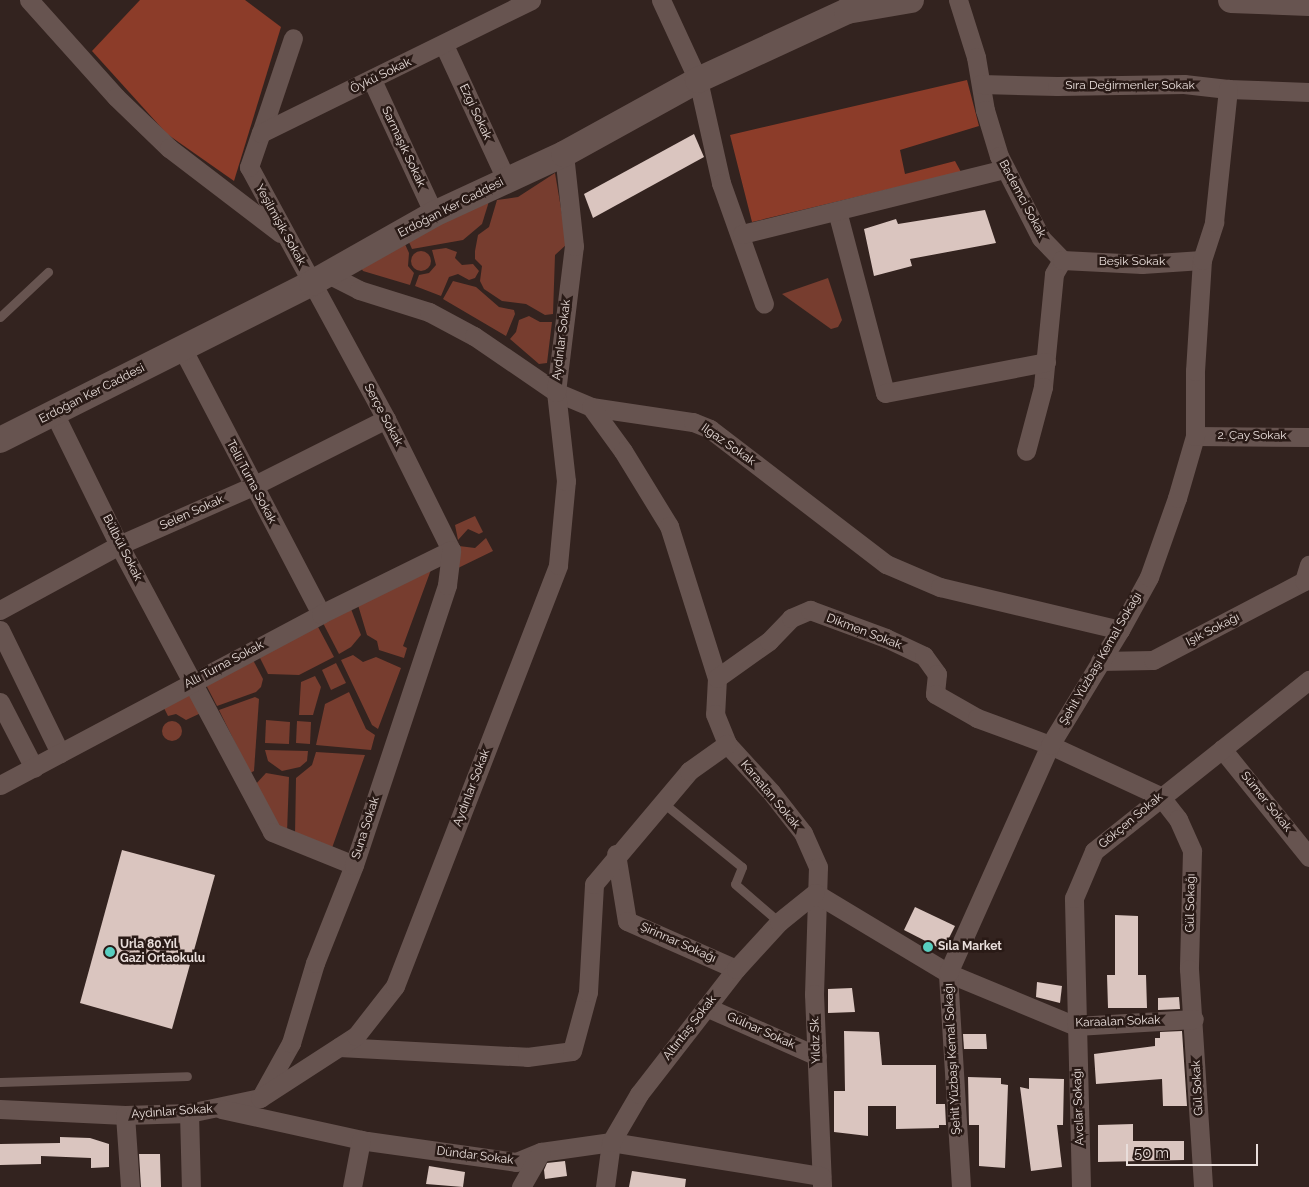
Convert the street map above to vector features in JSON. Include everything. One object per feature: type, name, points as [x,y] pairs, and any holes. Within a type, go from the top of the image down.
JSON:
[{"type":"main road","name":"Erdoğan Ker Caddesi","points":[[0,440],[320,279],[434,214],[506,179],[564,154],[698,80],[848,11],[911,0]]},
{"type":"main road","points":[[1231,0],[1280,0],[1309,3]]},
{"type":"street","points":[[29,0],[116,97],[169,148],[287,238]]},
{"type":"street","name":"Öykü Sokak","points":[[261,134],[444,45],[531,0]]},
{"type":"street","points":[[661,0],[698,80],[721,183],[742,234],[764,304]]},
{"type":"street","name":"Bademci Sokak","points":[[958,0],[981,84],[985,110],[1005,168],[1040,238],[1062,260]]},
{"type":"street","points":[[261,134],[293,38]]},
{"type":"street","name":"Ezgi Sokak","points":[[444,45],[506,179]]},
{"type":"street","name":"Sarmaşık Sokak","points":[[372,80],[434,214]]},
{"type":"street","name":"Sıra Değirmenler Sokak","points":[[981,84],[1057,86],[1184,84],[1228,89],[1309,92]]},
{"type":"street","name":"Şehit Yüzbaşı Kemal Sokağı","points":[[961,1187],[948,973],[1050,745],[1120,630],[1149,577],[1195,436],[1195,371],[1202,260],[1214,222],[1228,89]]},
{"type":"street","name":"Yeşilmişik Sokak","points":[[261,134],[249,167],[287,238],[320,279]]},
{"type":"street","name":"Aydınlar Sokak","points":[[0,1109],[125,1115],[190,1113],[218,1109],[260,1098],[356,1036],[395,986],[558,564],[566,481],[556,392],[574,246],[564,154]]},
{"type":"street","points":[[742,234],[1005,168]]},
{"type":"street","points":[[837,211],[884,393],[1046,362]]},
{"type":"street","points":[[1026,451],[1043,387],[1054,274],[1062,260]]},
{"type":"street","name":"Beşik Sokak","points":[[1062,260],[1142,264],[1202,260]]},
{"type":"street","name":"Ilgaz Sokak","points":[[320,279],[436,316],[474,336],[556,392],[591,407],[693,422],[710,429],[886,564],[940,587],[1120,630]]},
{"type":"street","name":"Serçe Sokak","points":[[320,279],[386,419],[451,550]]},
{"type":"street","name":"Telli Turna Sokak","points":[[182,348],[321,614]]},
{"type":"street","name":"Karaalan Sokak","points":[[591,407],[623,451],[669,526],[717,678],[715,714],[727,744],[771,792],[802,833],[818,867],[815,893],[948,973],[1076,1026],[1194,1019]]},
{"type":"street","name":"Bülbül Sokak","points":[[54,413],[119,545],[272,832],[354,865]]},
{"type":"street","name":"Selen Sokak","points":[[0,610],[119,545],[253,486],[386,419]]},
{"type":"street","name":"2. Çay Sokak","points":[[1195,436],[1309,437]]},
{"type":"street","name":"Allı Turna Sokak","points":[[0,785],[321,614],[451,550]]},
{"type":"street","name":"Suna Sokak","points":[[260,1098],[291,1043],[315,963],[354,865],[447,585],[451,550]]},
{"type":"street","name":"Işık Sokağı","points":[[1100,661],[1153,660],[1307,576]]},
{"type":"street","name":"Dikmen Sokak","points":[[717,678],[769,641],[791,618],[810,610],[886,638],[924,656],[937,674],[935,694],[977,718],[1050,745],[1160,796]]},
{"type":"street","points":[[0,630],[60,753]]},
{"type":"street","name":"Gökçen Sokak","points":[[1076,1026],[1074,898],[1094,851],[1160,796],[1309,680]]},
{"type":"street","points":[[0,702],[34,768]]},
{"type":"street","points":[[340,1047],[527,1057],[572,1051],[588,992],[594,884],[616,854],[689,771],[727,744]]},
{"type":"street","name":"Sümer Sokak","points":[[1222,749],[1309,857]]},
{"type":"street","name":"Gül Sokağı","points":[[1160,796],[1178,819],[1192,851],[1189,969],[1194,1019]]},
{"type":"street","name":"Şirinnar Sokağı","points":[[616,854],[627,920],[736,969]]},
{"type":"street","name":"Altıntaş Sokak","points":[[605,1187],[611,1142],[639,1094],[736,969],[779,922],[815,893]]},
{"type":"street","name":"Yıldız Sk.","points":[[815,893],[817,1056],[822,1182]]},
{"type":"street","name":"Gülnar Sokak","points":[[706,1007],[817,1056]]},
{"type":"street","name":"Gül Sokak","points":[[1194,1019],[1203,1187]]},
{"type":"street","name":"Avcılar Sokağı","points":[[1076,1026],[1081,1187]]},
{"type":"street","name":"Dündar Sokak","points":[[218,1109],[360,1140],[516,1162],[541,1152],[611,1142],[822,1182]]},
{"type":"street","points":[[190,1113],[191,1187]]},
{"type":"street","points":[[125,1115],[130,1187]]},
{"type":"street","points":[[352,1187],[360,1140]]},
{"type":"street","points":[[521,1187],[541,1152]]},
{"type":"lane","points":[[0,317],[48,272]]},
{"type":"lane","points":[[662,801],[742,867],[735,884],[779,922]]},
{"type":"lane","points":[[0,1082],[187,1076]]},
{"type":"shaded area","points":[[140,0],[245,0],[281,27],[234,181],[167,134],[92,51]]},
{"type":"shaded area","points":[[967,80],[979,126],[900,150],[905,174],[955,161],[961,172],[752,222],[730,135]]},
{"type":"shaded area","points":[[555,173],[567,244],[555,255],[553,314],[545,315],[526,304],[502,301],[484,289],[480,281],[482,266],[475,259],[475,251],[478,235],[489,227],[497,200],[518,197]]},
{"type":"shaded area","points":[[490,198],[482,224],[463,240],[412,249],[408,240]]},
{"type":"shaded area","points":[[404,242],[409,253],[408,266],[414,273],[410,285],[363,271],[359,264]]},
{"type":"shaded area","points":[[446,248],[457,252],[455,258],[462,265],[473,264],[479,271],[475,278],[469,280],[458,274],[449,277],[441,296],[415,286],[419,275],[429,273],[436,265],[432,250]]},
{"type":"shaded area","points":[[421,251],[428,254],[431,261],[428,268],[421,271],[414,268],[411,261],[414,254]]},
{"type":"shaded area","points":[[828,278],[842,320],[838,327],[831,329],[782,294]]},
{"type":"shaded area","points":[[453,281],[476,287],[499,307],[514,310],[515,314],[506,336],[443,299]]},
{"type":"shaded area","points":[[529,316],[540,322],[552,322],[547,363],[539,364],[510,339],[516,332],[519,320]]},
{"type":"shaded area","points":[[475,516],[483,532],[479,534],[468,529],[458,540],[455,525]]},
{"type":"shaded area","points":[[486,538],[493,551],[456,569],[459,546],[475,548]]},
{"type":"shaded area","points":[[432,567],[403,646],[407,648],[404,658],[379,650],[377,641],[367,635],[358,605]]},
{"type":"shaded area","points":[[351,609],[361,635],[351,647],[339,654],[323,623]]},
{"type":"shaded area","points":[[317,625],[334,657],[299,675],[268,674],[258,654]]},
{"type":"shaded area","points":[[353,655],[363,662],[376,657],[401,668],[378,729],[372,725],[341,660]]},
{"type":"shaded area","points":[[252,658],[263,679],[261,687],[256,692],[217,706],[204,681]]},
{"type":"shaded area","points":[[336,663],[346,683],[331,690],[322,670]]},
{"type":"shaded area","points":[[315,676],[321,687],[313,715],[299,715],[301,682]]},
{"type":"shaded area","points":[[190,690],[201,713],[186,720],[176,714],[168,716],[162,704]]},
{"type":"shaded area","points":[[349,692],[366,729],[375,735],[371,750],[316,745],[325,704]]},
{"type":"shaded area","points":[[255,697],[259,699],[254,771],[250,773],[219,710]]},
{"type":"shaded area","points":[[266,720],[290,722],[289,744],[265,743]]},
{"type":"shaded area","points":[[172,721],[179,724],[182,731],[179,738],[172,741],[165,738],[162,731],[165,724]]},
{"type":"shaded area","points":[[297,721],[311,722],[310,744],[296,743]]},
{"type":"shaded area","points":[[265,750],[308,751],[307,761],[300,767],[282,771],[268,761]]},
{"type":"shaded area","points":[[316,752],[365,755],[332,848],[295,835],[296,778],[312,765]]},
{"type":"shaded area","points":[[266,773],[289,777],[287,833],[280,831],[255,785]]},
{"type":"building","points":[[694,134],[704,157],[593,218],[584,194]]},
{"type":"building","points":[[985,210],[996,243],[910,259],[912,266],[874,276],[864,229],[896,219],[898,224]]},
{"type":"building","points":[[122,850],[215,875],[172,1029],[80,1003]]},
{"type":"building","points":[[915,907],[955,926],[943,950],[904,930]]},
{"type":"building","points":[[1115,915],[1138,916],[1138,975],[1146,975],[1147,1008],[1108,1008],[1107,975],[1115,975]]},
{"type":"building","points":[[1037,982],[1062,986],[1060,1003],[1036,997]]},
{"type":"building","points":[[852,988],[855,1012],[828,1013],[828,989]]},
{"type":"building","points":[[1179,997],[1180,1009],[1158,1010],[1158,998]]},
{"type":"building","points":[[844,1031],[879,1032],[882,1065],[936,1065],[936,1104],[945,1104],[946,1125],[939,1125],[939,1128],[896,1129],[896,1106],[868,1106],[868,1136],[834,1132],[834,1091],[845,1091]]},
{"type":"building","points":[[1182,1031],[1187,1106],[1163,1106],[1162,1079],[1096,1084],[1094,1054],[1155,1046],[1155,1038],[1160,1038],[1160,1032]]},
{"type":"building","points":[[963,1034],[986,1034],[987,1049],[964,1049]]},
{"type":"building","points":[[968,1077],[1001,1078],[1001,1084],[1008,1085],[1005,1168],[979,1166],[979,1125],[969,1125]]},
{"type":"building","points":[[1029,1078],[1064,1079],[1063,1125],[1057,1125],[1062,1167],[1031,1171],[1020,1087],[1029,1089]]},
{"type":"building","points":[[1133,1124],[1133,1141],[1184,1141],[1184,1160],[1098,1162],[1098,1125]]},
{"type":"building","points":[[60,1137],[90,1138],[109,1144],[109,1167],[91,1168],[91,1158],[41,1156],[41,1164],[0,1165],[0,1144],[60,1143]]},
{"type":"building","points":[[139,1154],[160,1154],[161,1187],[141,1187]]},
{"type":"building","points":[[565,1161],[567,1176],[545,1179],[544,1170],[547,1163]]},
{"type":"building","points":[[429,1166],[465,1172],[463,1187],[426,1184]]},
{"type":"building","points":[[632,1171],[686,1179],[685,1187],[629,1187]]},
{"type":"place","name":"Sıla Market","points":[[928,947]]},
{"type":"place","name":"Urla 80.Yıl Gazi Ortaokulu","points":[[110,952]]}]
